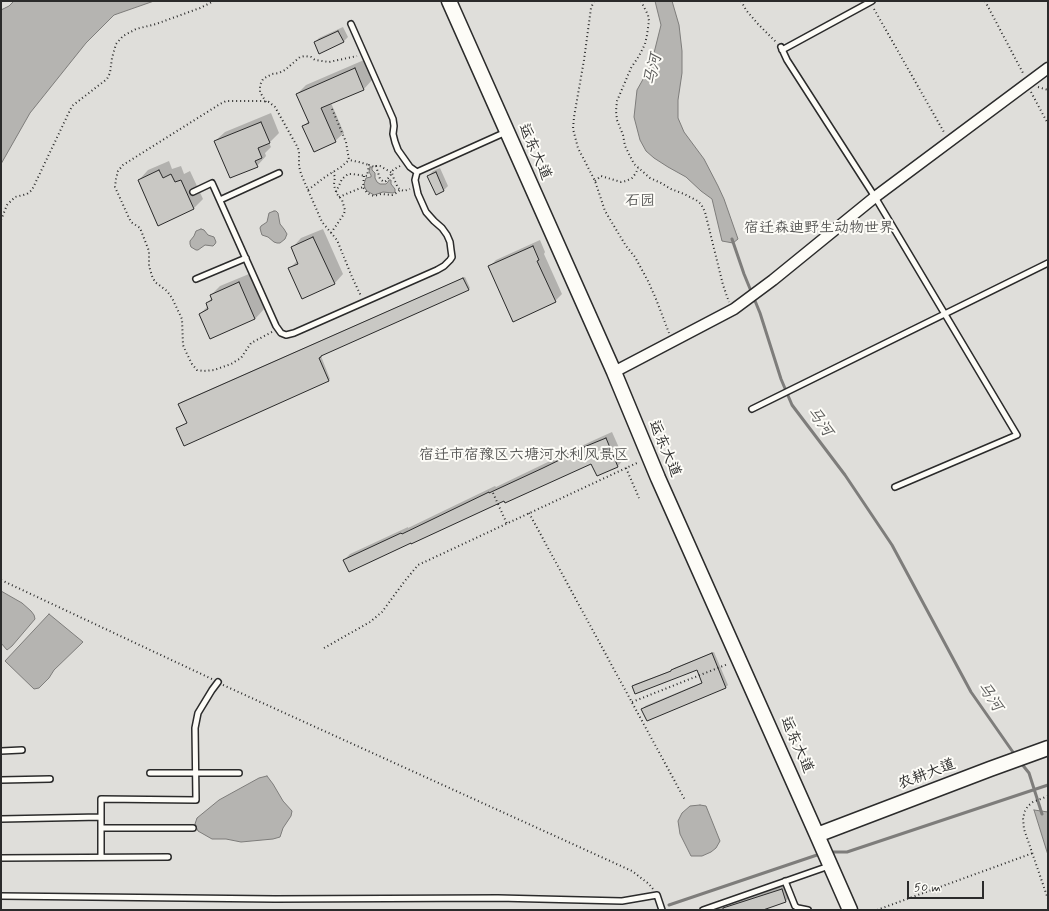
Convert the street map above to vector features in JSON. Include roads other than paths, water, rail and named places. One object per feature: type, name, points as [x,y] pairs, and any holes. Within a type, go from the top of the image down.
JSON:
[{"type":"main road","name":"运东大道","points":[[449,1],[614,372],[649,457],[850,910]]},
{"type":"main road","name":"农耕大道","points":[[818,835],[990,769],[1045,750]]},
{"type":"street","points":[[614,372],[673,341],[773,280],[875,197],[1048,68]]},
{"type":"lane","points":[[871,1],[782,49],[787,60],[875,197],[1017,435],[895,487]]},
{"type":"lane","points":[[351,24],[393,119],[395,142],[398,150],[406,163],[417,172]]},
{"type":"lane","points":[[417,172],[507,132]]},
{"type":"lane","points":[[193,192],[212,183],[278,329],[281,333],[286,335],[294,334],[437,270],[450,260],[452,257],[450,242],[447,235],[426,212],[418,194],[415,180],[417,172]]},
{"type":"lane","points":[[220,200],[279,173]]},
{"type":"lane","points":[[196,279],[246,258]]},
{"type":"lane","points":[[752,409],[1048,263]]},
{"type":"lane","points":[[101,858],[101,799],[196,800],[196,728],[198,713],[218,682]]},
{"type":"lane","points":[[1,751],[22,750]]},
{"type":"lane","points":[[150,773],[240,773]]},
{"type":"lane","points":[[1,780],[50,779]]},
{"type":"lane","points":[[1,819],[101,817]]},
{"type":"lane","points":[[101,828],[194,828]]},
{"type":"lane","points":[[1,858],[168,858]]},
{"type":"lane","points":[[704,910],[831,865]]},
{"type":"lane","points":[[785,881],[794,906],[808,910]]},
{"type":"lane","points":[[1,896],[275,899],[498,898],[622,900],[657,895],[662,910]]},
{"type":"water","points":[[14,1],[154,1],[114,15],[86,43],[30,113],[1,164],[1,10],[9,6]]},
{"type":"water","points":[[655,1],[672,1],[679,25],[682,51],[682,73],[678,100],[678,118],[684,132],[704,159],[724,199],[738,239],[733,243],[722,241],[712,199],[686,177],[654,158],[646,151],[640,140],[634,117],[637,90],[651,65],[661,25]]},
{"type":"water","points":[[370,167],[372,167],[372,170],[375,173],[375,178],[380,184],[386,184],[389,180],[391,180],[391,184],[395,189],[395,192],[383,192],[374,195],[367,191],[364,184],[366,178],[371,177],[369,172]]},
{"type":"water","points":[[274,211],[278,213],[280,224],[287,234],[285,239],[280,243],[274,242],[268,237],[262,235],[260,228],[267,222],[269,213]]},
{"type":"water","points":[[201,229],[208,235],[214,237],[216,242],[213,246],[205,245],[196,250],[191,247],[190,241],[196,231]]},
{"type":"water","points":[[1,591],[22,603],[31,611],[35,619],[7,650],[1,643]]},
{"type":"water","points":[[49,614],[83,642],[54,670],[49,678],[39,688],[34,689],[5,661]]},
{"type":"water","points":[[267,776],[283,801],[292,811],[280,837],[241,842],[226,839],[212,839],[198,831],[195,824],[197,818],[219,800],[259,778]]},
{"type":"water","points":[[690,806],[706,806],[720,841],[716,848],[711,852],[702,856],[691,856],[680,834],[678,821],[682,813]]},
{"type":"water","points":[[1034,810],[1048,812],[1048,855]]},
{"type":"waterway","name":"马河","points":[[732,239],[760,313],[781,379],[792,405],[845,475],[892,545],[971,692],[1015,755]]},
{"type":"waterway","name":"马河","points":[[1021,763],[1029,773],[1042,814]]},
{"type":"waterway","points":[[832,852],[847,852],[1048,785]]},
{"type":"waterway","points":[[669,905],[817,855]]},
{"type":"park label","name":"石园","points":[[640,202]]},
{"type":"park label","name":"宿迁森迪野生动物世界","points":[[819,229]]},
{"type":"park label","name":"宿迁市宿豫区六塘河水利风景区","points":[[524,456]]}]
